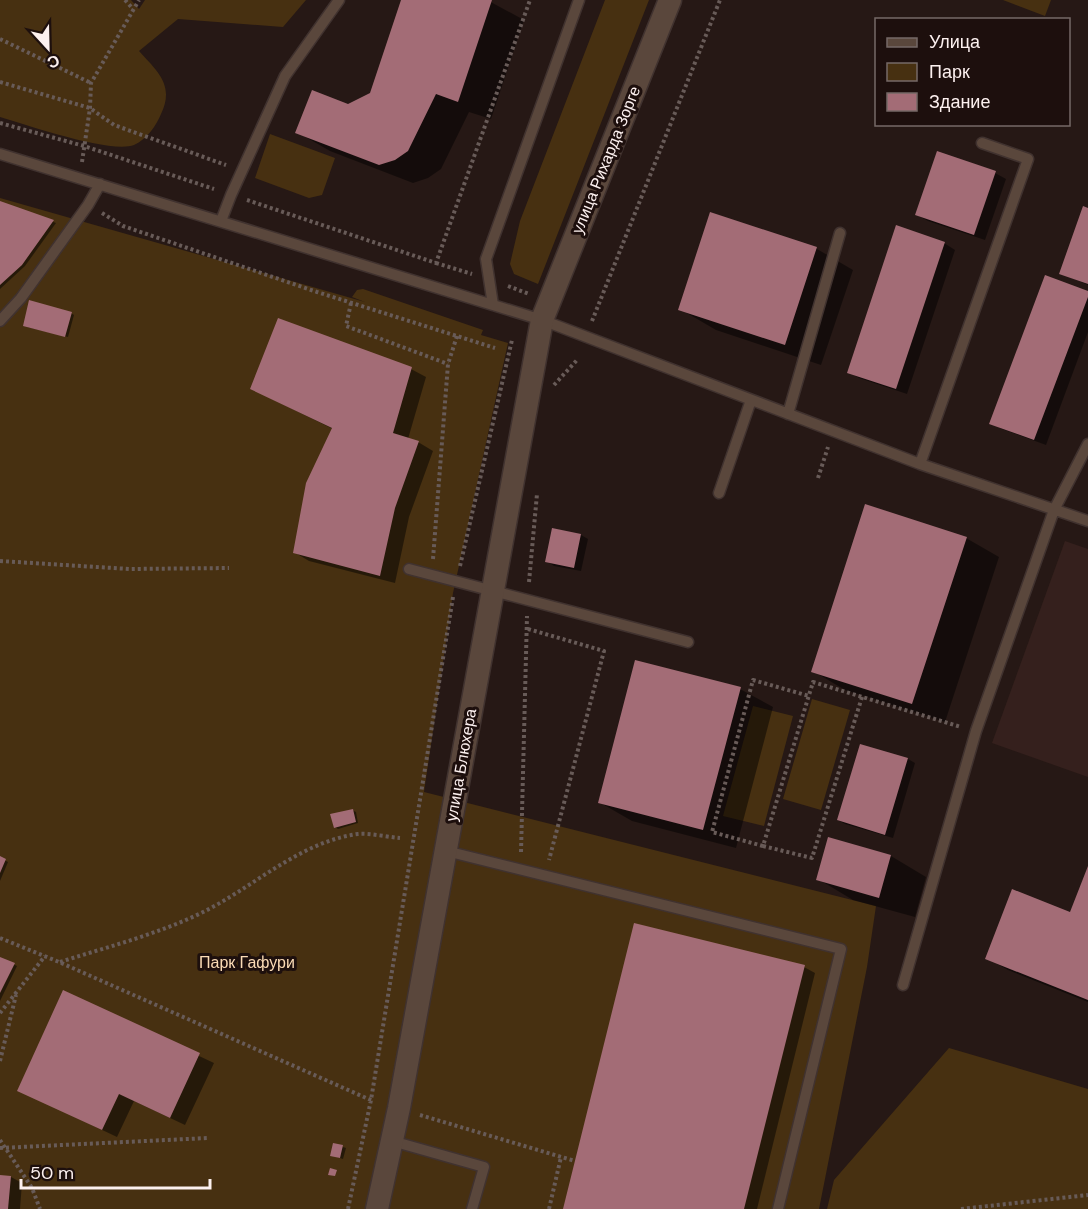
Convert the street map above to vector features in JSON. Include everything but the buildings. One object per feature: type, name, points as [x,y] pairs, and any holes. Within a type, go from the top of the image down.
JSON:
[{"type":"street","name":"улица Рихарда Зорге","points":[[545,310],[670,0]]},
{"type":"street","name":"улица Блюхера","points":[[377,1209],[399,1108],[545,310]]},
{"type":"lane","points":[[222,221],[231,195],[285,76],[339,0]]},
{"type":"lane","points":[[493,305],[486,259],[577,1]]},
{"type":"lane","points":[[920,464],[1028,159],[982,143]]},
{"type":"lane","points":[[0,154],[518,313],[545,310],[751,400],[920,464],[1088,521]]},
{"type":"lane","points":[[0,321],[21,298],[88,205],[100,184]]},
{"type":"lane","points":[[788,414],[840,233]]},
{"type":"lane","points":[[719,493],[751,400]]},
{"type":"lane","points":[[903,985],[976,731],[1054,510],[1088,444]]},
{"type":"lane","points":[[409,569],[688,642]]},
{"type":"lane","points":[[446,851],[841,949],[778,1209]]},
{"type":"lane","points":[[392,1141],[484,1167],[472,1209]]},
{"type":"path","points":[[125,0],[133,9]]},
{"type":"path","points":[[80,177],[90,108],[91,83],[139,0]]},
{"type":"path","points":[[436,263],[530,0]]},
{"type":"path","points":[[591,325],[720,0]]},
{"type":"path","points":[[0,39],[91,83]]},
{"type":"path","points":[[0,82],[90,108],[114,125],[227,165],[231,195]]},
{"type":"path","points":[[0,123],[84,146],[489,279],[545,310],[593,318]]},
{"type":"path","points":[[88,205],[123,226],[351,303],[495,348]]},
{"type":"path","points":[[351,303],[346,326],[448,364]]},
{"type":"path","points":[[348,1209],[371,1100],[456,581],[518,313]]},
{"type":"path","points":[[431,575],[448,364],[457,336]]},
{"type":"path","points":[[546,394],[578,359]]},
{"type":"path","points":[[818,478],[834,431]]},
{"type":"path","points":[[520,869],[527,600],[538,485]]},
{"type":"path","points":[[0,561],[129,569],[229,568]]},
{"type":"path","points":[[528,629],[604,651],[545,876]]},
{"type":"path","points":[[809,696],[753,680],[712,832],[812,858],[862,697]]},
{"type":"path","points":[[763,846],[813,682],[976,731]]},
{"type":"path","points":[[59,962],[158,932],[201,914],[285,862],[318,845],[360,834],[400,838]]},
{"type":"path","points":[[0,939],[59,962],[371,1100],[575,1161]]},
{"type":"path","points":[[0,1013],[45,956]]},
{"type":"path","points":[[0,1061],[16,993]]},
{"type":"path","points":[[2,1148],[208,1138]]},
{"type":"path","points":[[0,1140],[2,1148],[32,1188],[40,1209]]},
{"type":"path","points":[[549,1209],[561,1157]]},
{"type":"path","points":[[961,1209],[1088,1195]]},
{"type":"shaded area","points":[[1065,541],[1088,549],[1088,777],[992,743]]},
{"type":"green space","points":[[0,0],[131,0],[139,9],[145,0],[306,0],[283,27],[178,19],[139,51],[162,79],[166,95],[165,104],[147,136],[134,145],[123,147],[107,146],[68,137],[0,117]]},
{"type":"green space","points":[[605,0],[649,0],[538,284],[514,274],[510,264],[520,221]]},
{"type":"green space","points":[[1003,0],[1051,0],[1045,16]]},
{"type":"green space","points":[[270,134],[335,158],[322,195],[309,198],[255,178]]},
{"type":"green space","name":"Парк Гафури","points":[[0,198],[365,302],[352,297],[357,290],[363,289],[483,330],[481,335],[508,343],[453,593],[424,792],[876,906],[867,967],[819,1209],[0,1209]]},
{"type":"green space","points":[[812,699],[850,710],[821,810],[783,799]]},
{"type":"green space","points":[[753,706],[793,716],[764,826],[723,816]]},
{"type":"green space","points":[[949,1048],[1088,1089],[1088,1209],[827,1209],[834,1180]]}]
